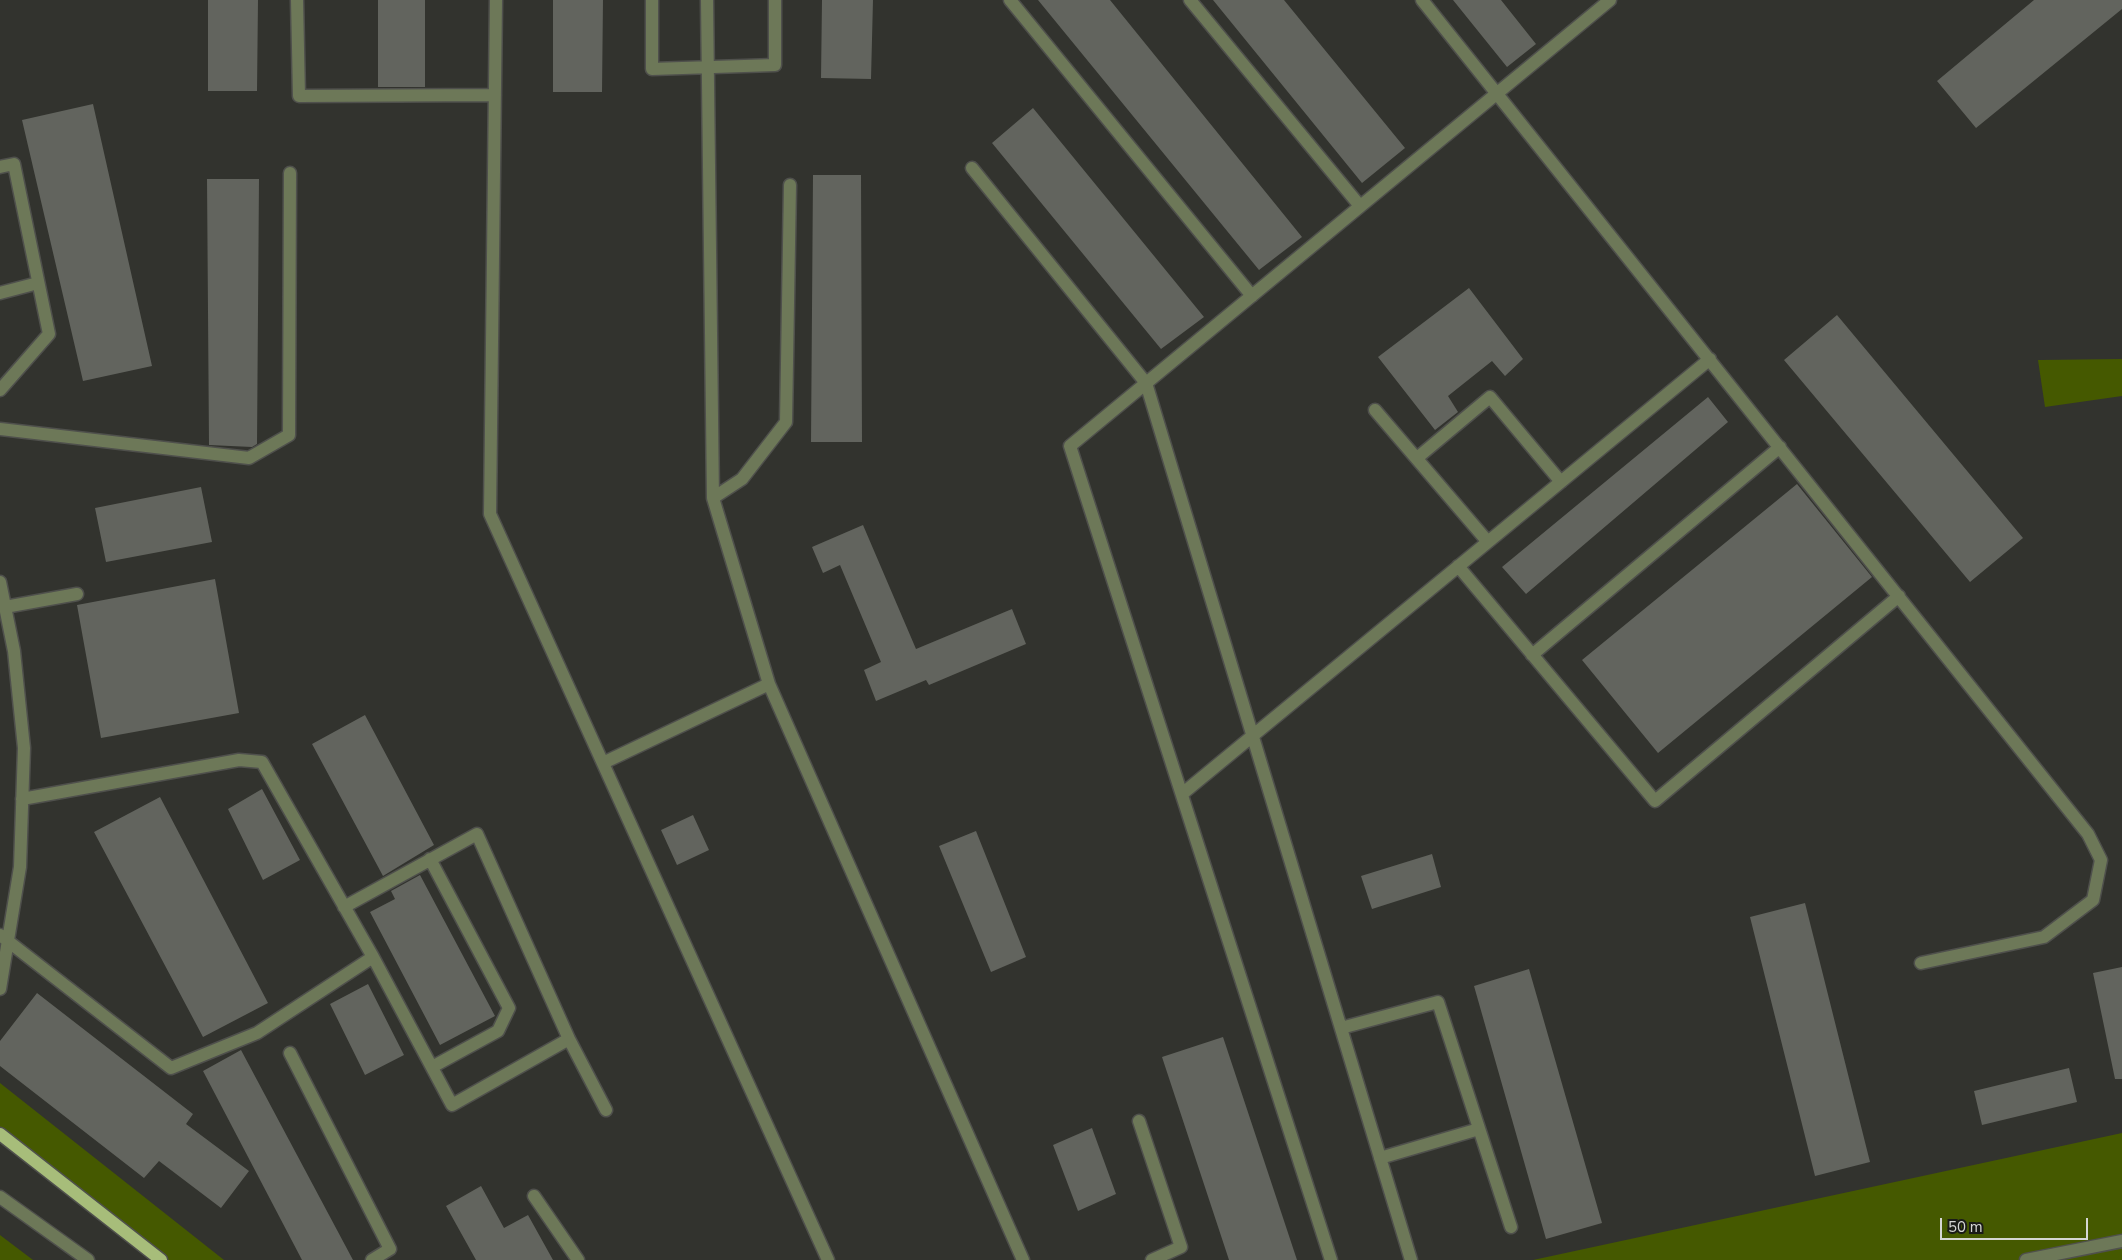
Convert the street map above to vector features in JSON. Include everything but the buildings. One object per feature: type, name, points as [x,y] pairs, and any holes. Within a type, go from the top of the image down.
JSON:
[{"type":"main road","points":[[0,1134],[161,1260]]},
{"type":"street","points":[[297,0],[298,96],[495,95]]},
{"type":"street","points":[[496,0],[490,514],[828,1260]]},
{"type":"street","points":[[652,0],[652,69],[708,69],[775,65],[775,0]]},
{"type":"street","points":[[707,0],[714,498],[769,684],[1023,1260]]},
{"type":"street","points":[[1010,0],[1252,296]]},
{"type":"street","points":[[1190,0],[1360,206]]},
{"type":"street","points":[[1422,0],[2088,834],[2101,860],[2093,900],[2044,937],[1922,963]]},
{"type":"street","points":[[1331,1260],[1070,446],[1610,0]]},
{"type":"street","points":[[0,167],[14,164],[49,334],[0,390]]},
{"type":"street","points":[[972,168],[1146,383],[1411,1260]]},
{"type":"street","points":[[0,429],[249,458],[289,435],[290,173]]},
{"type":"street","points":[[714,498],[742,479],[786,422],[790,185]]},
{"type":"street","points":[[0,293],[38,283]]},
{"type":"street","points":[[1182,794],[1710,359]]},
{"type":"street","points":[[1416,458],[1490,396],[1561,482]]},
{"type":"street","points":[[1376,410],[1488,542]]},
{"type":"street","points":[[1532,655],[1780,447]]},
{"type":"street","points":[[1458,566],[1655,801],[1899,596]]},
{"type":"street","points":[[0,582],[14,652],[24,748],[20,867],[4,939],[0,989]]},
{"type":"street","points":[[5,607],[77,594]]},
{"type":"street","points":[[603,763],[769,684]]},
{"type":"street","points":[[22,799],[238,760],[262,762],[373,957],[452,1105],[569,1039]]},
{"type":"street","points":[[344,906],[477,834],[569,1039],[606,1110]]},
{"type":"street","points":[[430,860],[509,1008],[498,1031],[432,1067]]},
{"type":"street","points":[[4,939],[171,1068],[257,1033],[373,957]]},
{"type":"street","points":[[1341,1028],[1438,1002],[1510,1227]]},
{"type":"street","points":[[290,1053],[390,1249],[372,1260]]},
{"type":"street","points":[[1139,1121],[1181,1246],[1152,1260]]},
{"type":"street","points":[[1380,1158],[1479,1129]]},
{"type":"street","points":[[534,1196],[578,1260]]},
{"type":"street","points":[[0,1197],[88,1260]]},
{"type":"street","points":[[2026,1260],[2122,1241]]},
{"type":"green space","points":[[2122,359],[2122,396],[2045,407],[2038,360]]},
{"type":"green space","points":[[0,1083],[224,1260],[161,1260],[0,1134]]},
{"type":"green space","points":[[2122,1133],[2122,1260],[1533,1260]]},
{"type":"green space","points":[[0,1235],[33,1260],[0,1260]]}]
